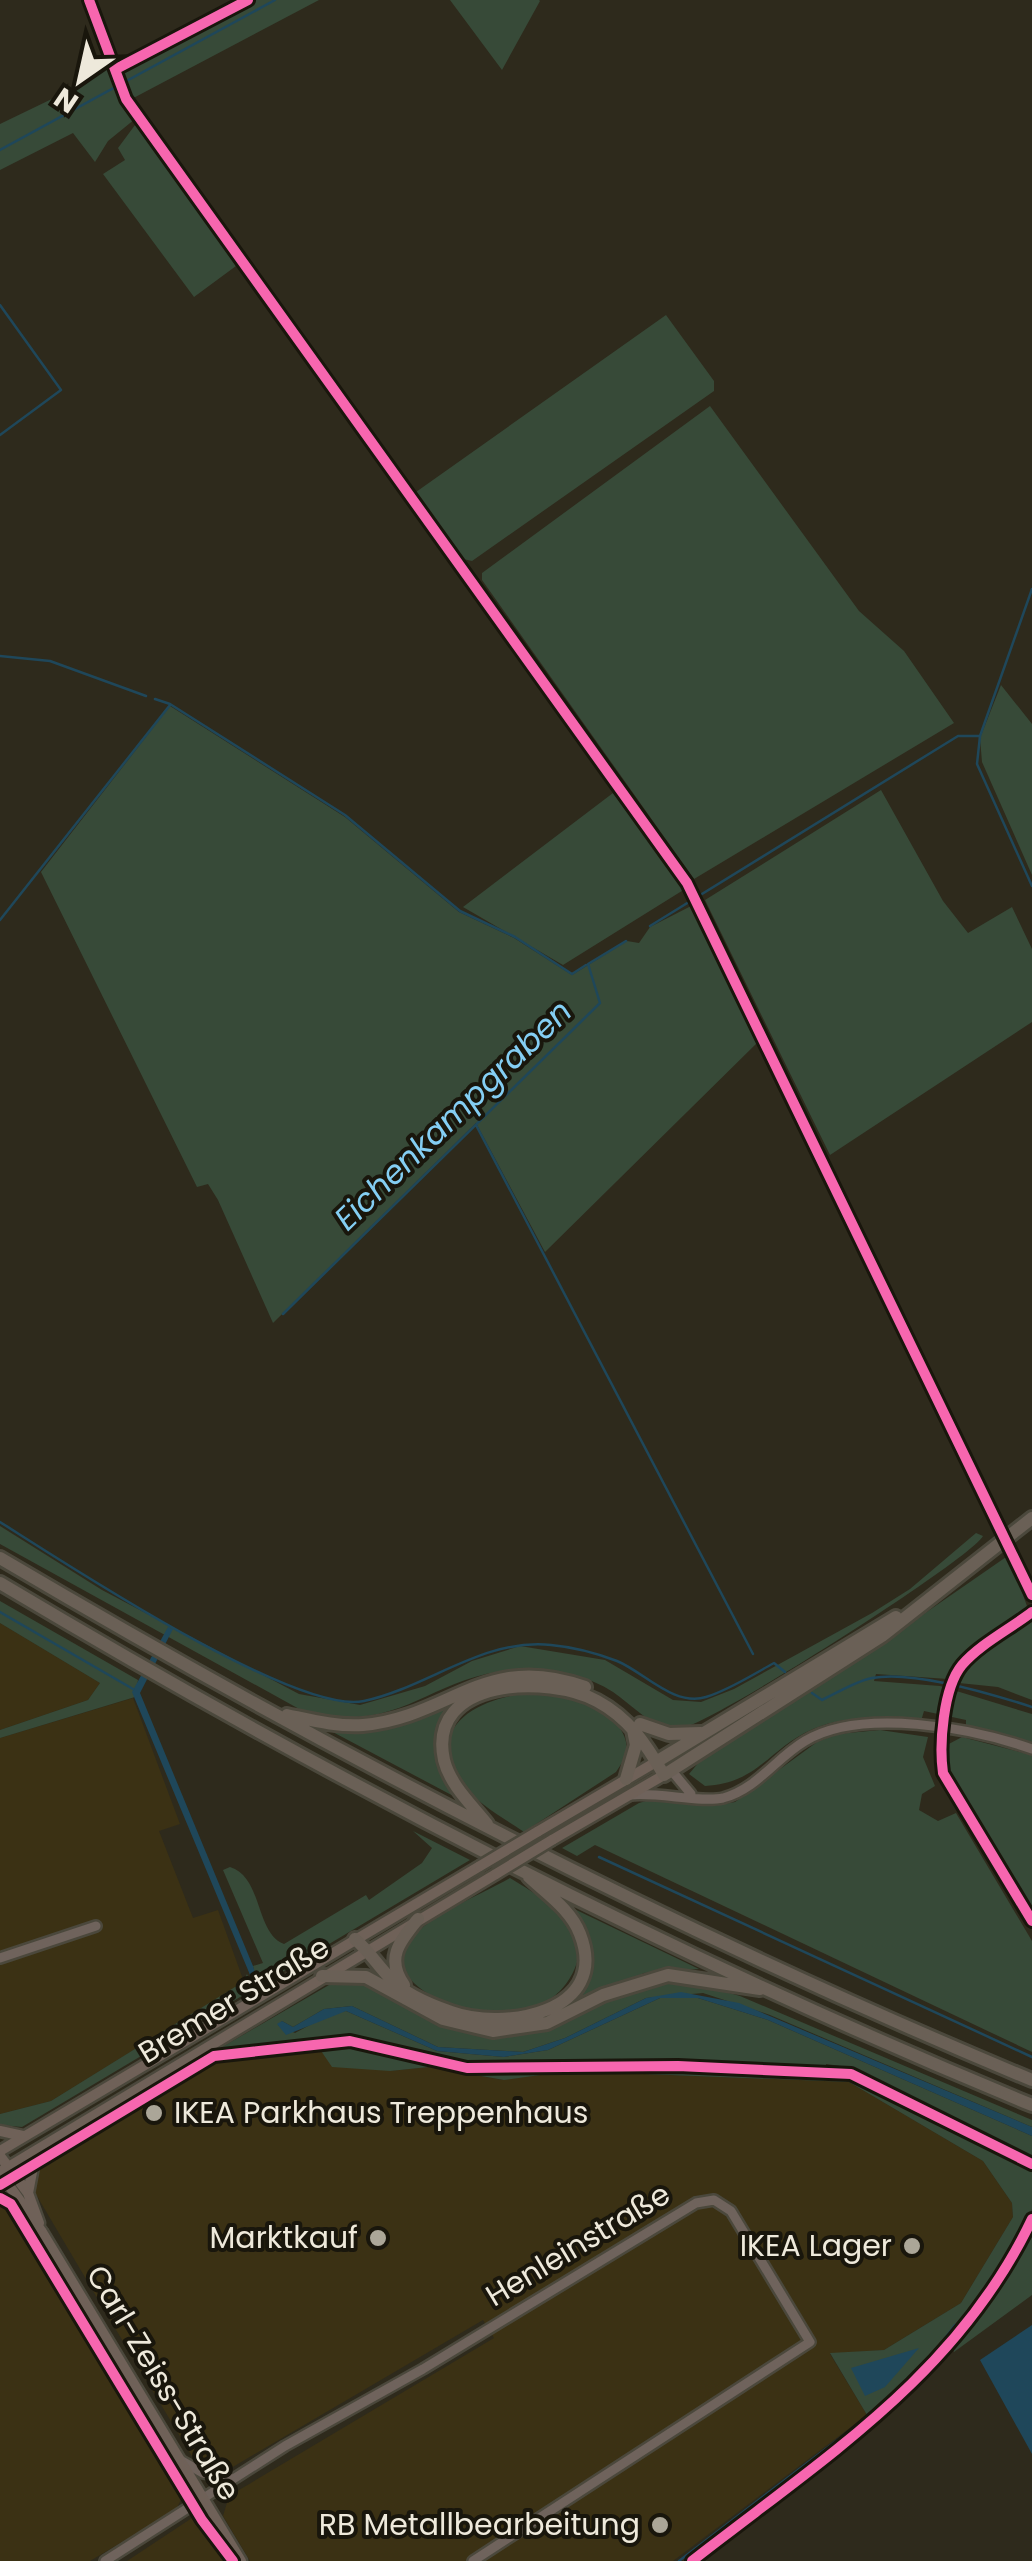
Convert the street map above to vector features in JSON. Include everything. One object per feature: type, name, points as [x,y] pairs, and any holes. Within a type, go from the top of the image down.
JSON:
[{"type":"highway","points":[[663,1766],[818,1680],[882,1636],[1032,1518]]},
{"type":"highway","points":[[0,1558],[269,1711],[492,1830],[738,1950],[1032,2080]]},
{"type":"highway","points":[[0,1583],[147,1668],[516,1866],[780,1993],[1032,2105]]},
{"type":"highway","points":[[663,1766],[706,1732],[916,1607]]},
{"type":"highway","points":[[269,1711],[363,1725],[387,1720],[497,1678],[520,1674],[566,1680],[590,1689],[636,1726],[663,1766]]},
{"type":"highway","points":[[492,1830],[445,1764],[446,1730],[465,1704],[496,1688],[548,1686],[597,1702],[636,1726],[669,1734],[706,1732]]},
{"type":"highway","points":[[626,1779],[636,1745],[636,1726]]},
{"type":"highway","points":[[355,1939],[388,1977],[417,1996],[459,2015],[498,2021],[546,2012],[572,1990],[583,1966],[581,1936],[566,1912],[516,1866]]},
{"type":"highway","points":[[417,1996],[400,1979],[394,1963],[398,1944],[418,1920]]},
{"type":"highway","points":[[364,1951],[381,1982]]},
{"type":"highway","points":[[322,1976],[354,1975],[381,1982],[416,2007],[444,2019],[492,2030],[547,2023],[604,1995],[668,1976],[780,1993]]},
{"type":"main road","name":"Bremer Straße","points":[[0,2153],[626,1779],[663,1766]]},
{"type":"main road","name":"Bremer Straße","points":[[4,2171],[322,1976],[629,1795],[663,1766]]},
{"type":"main road","points":[[0,2131],[24,2136]]},
{"type":"main road","points":[[28,2193],[36,2150]]},
{"type":"main road","name":"Carl-Zeiss-Straße","points":[[0,2153],[18,2202],[42,2232],[240,2561]]},
{"type":"main road","name":"Carl-Zeiss-Straße","points":[[4,2171],[28,2193],[42,2232]]},
{"type":"main road","points":[[0,2193],[18,2202]]},
{"type":"street","points":[[629,1795],[714,1799],[740,1791],[806,1740],[846,1726],[943,1729],[1032,1750]]},
{"type":"street","points":[[663,1766],[688,1796]]},
{"type":"street","points":[[0,1958],[96,1926]]},
{"type":"street","name":"Henleinstraße","points":[[105,2561],[233,2479],[696,2203],[714,2200],[732,2211],[810,2342],[473,2561]]},
{"type":"street","points":[[180,2460],[202,2473],[233,2479]]},
{"type":"shaded area","points":[[0,1623],[100,1683],[88,1700],[0,1730]]},
{"type":"shaded area","points":[[133,1698],[180,1824],[159,1831],[193,1918],[218,1910],[244,1982],[51,2101],[0,2114],[0,1738]]},
{"type":"shaded area","points":[[317,2045],[390,2071],[429,2067],[503,2080],[568,2071],[849,2082],[983,2161],[1012,2203],[1013,2217],[961,2303],[884,2350],[830,2354],[867,2415],[673,2561],[250,2561],[223,2516],[229,2496],[494,2338],[483,2320],[226,2471],[205,2469],[196,2463],[112,2323],[34,2191],[33,2179],[38,2169],[228,2055]]},
{"type":"shaded area","points":[[0,2201],[9,2206],[184,2493],[176,2510],[90,2561],[0,2561]]},
{"type":"shaded area","points":[[192,2518],[205,2522],[230,2561],[127,2561]]},
{"type":"green space","points":[[233,0],[319,0],[124,103],[135,119],[108,141],[95,162],[73,133],[0,170],[0,124],[58,96],[118,56],[125,58]]},
{"type":"green space","points":[[450,0],[539,0],[540,1],[502,70]]},
{"type":"green space","points":[[138,121],[236,266],[194,297],[103,174],[125,160],[118,148]]},
{"type":"green space","points":[[666,315],[714,381],[714,391],[472,561],[463,559],[416,492]]},
{"type":"green space","points":[[710,406],[859,611],[904,651],[954,723],[694,879],[482,580],[482,573]]},
{"type":"green space","points":[[1001,685],[1032,724],[1032,875],[982,762],[980,738]]},
{"type":"green space","points":[[170,706],[345,817],[459,912],[514,938],[572,975],[627,941],[639,943],[650,927],[693,905],[759,1041],[545,1252],[476,1123],[273,1323],[218,1200],[208,1184],[197,1187],[41,872]]},
{"type":"green space","points":[[881,790],[943,901],[968,933],[1012,907],[1032,949],[1032,1022],[830,1155],[705,900]]},
{"type":"green space","points":[[613,793],[685,889],[563,965],[463,907]]},
{"type":"green space","points":[[0,1526],[102,1590],[299,1694],[360,1705],[425,1686],[472,1661],[520,1646],[605,1660],[673,1700],[701,1702],[734,1689],[872,1613],[910,1589],[976,1533],[983,1536],[933,1577],[834,1642],[734,1703],[678,1729],[651,1721],[590,1680],[537,1669],[482,1675],[411,1704],[363,1717],[334,1717],[301,1710],[0,1544]]},
{"type":"green space","points":[[1009,1555],[1028,1609],[959,1661],[948,1679],[876,1674],[874,1681],[940,1686],[1032,1714],[1032,1742],[924,1711],[921,1721],[866,1718],[826,1724],[798,1737],[738,1779],[705,1786],[689,1774],[704,1756],[824,1683]]},
{"type":"green space","points":[[0,1601],[138,1680],[135,1697],[0,1738],[0,1730],[88,1700],[100,1683],[0,1623]]},
{"type":"green space","points":[[1032,1619],[1032,1700],[998,1687],[959,1683],[964,1669]]},
{"type":"green space","points":[[538,1692],[582,1703],[609,1717],[626,1740],[627,1755],[616,1772],[524,1832],[491,1810],[463,1784],[451,1762],[449,1744],[454,1728],[480,1706]]},
{"type":"green space","points":[[467,1694],[448,1722],[439,1745],[442,1768],[459,1799],[329,1730],[383,1725]]},
{"type":"green space","points":[[880,1730],[928,1737],[923,1757],[935,1786],[922,1794],[919,1810],[938,1821],[956,1813],[1032,1941],[1032,2052],[595,1845],[577,1856],[562,1848],[639,1803],[656,1798],[712,1806],[735,1802],[817,1742],[837,1734]]},
{"type":"green space","points":[[962,1737],[1032,1755],[1032,1912],[950,1777],[945,1746]]},
{"type":"green space","points":[[413,1831],[470,1860],[22,2127],[0,2125],[0,2114],[51,2101],[243,1982],[247,1974],[249,1979],[256,1979],[253,1966],[263,1963],[223,1870],[230,1867],[241,1873],[254,1893],[268,1929],[284,1944],[366,1895],[369,1900],[422,1863],[432,1848]]},
{"type":"green space","points":[[510,1878],[548,1903],[577,1938],[575,1968],[555,1996],[526,2010],[494,2014],[461,2008],[432,1996],[411,1980],[401,1961],[407,1942],[442,1914]]},
{"type":"green space","points":[[568,1906],[699,1969],[644,1973],[565,2009],[582,1983],[588,1958],[583,1933]]},
{"type":"green space","points":[[355,1980],[439,2022],[497,2036],[518,2035],[557,2024],[630,1991],[660,1983],[695,1985],[740,1996],[1032,2120],[1032,2127],[770,2015],[703,1993],[646,1998],[565,2038],[523,2052],[438,2047],[352,2006],[324,2009],[293,2027],[282,2021],[278,2025],[295,2033],[332,2013],[346,2011],[437,2051],[504,2057],[548,2050],[660,1998],[698,1998],[768,2020],[1032,2136],[1032,2156],[848,2067],[826,2064],[826,2074],[852,2078],[1032,2170],[1032,2209],[1007,2257],[960,2326],[907,2388],[867,2415],[830,2353],[884,2350],[961,2303],[1013,2217],[1012,2203],[983,2161],[849,2082],[569,2071],[504,2080],[429,2067],[390,2071],[332,2067],[317,2045],[228,2055],[222,2047],[329,1985]]},
{"type":"green space","points":[[1032,2234],[1032,2295],[954,2352],[952,2347],[991,2300]]},
{"type":"water","points":[[168,1627],[173,1629],[140,1693],[253,1966],[257,1979],[253,1982],[132,1692]]},
{"type":"water","points":[[681,1992],[739,2003],[1032,2127],[1032,2136],[768,2020],[698,1998],[660,1998],[548,2050],[504,2057],[437,2051],[346,2011],[286,2035],[277,2024],[282,2021],[293,2027],[324,2009],[352,2006],[438,2047],[523,2052],[565,2038],[646,1998]]},
{"type":"water","points":[[1032,2325],[1032,2454],[980,2360]]},
{"type":"water","points":[[919,2348],[885,2387],[865,2396],[851,2368]]},
{"type":"waterway","points":[[0,150],[275,0]]},
{"type":"waterway","points":[[0,305],[61,390],[0,435]]},
{"type":"waterway","name":"Eichenkampgraben","points":[[1032,589],[980,736],[977,764],[1032,886]]},
{"type":"waterway","points":[[0,656],[50,661],[146,696]]},
{"type":"waterway","points":[[155,699],[170,704],[345,815],[460,911],[515,937],[572,974],[586,965]]},
{"type":"waterway","points":[[0,920],[170,705]]},
{"type":"waterway","name":"Eichenkampgraben","points":[[650,926],[958,736],[980,736]]},
{"type":"waterway","name":"Eichenkampgraben","points":[[283,1314],[600,1003],[588,964],[626,941]]},
{"type":"waterway","points":[[476,1125],[753,1654]]},
{"type":"waterway","points":[[0,1522],[126,1601],[237,1662],[332,1699],[364,1701],[479,1656],[526,1645],[559,1646],[601,1655],[671,1693],[694,1699],[723,1690],[774,1663],[785,1672]]},
{"type":"waterway","points":[[0,1612],[133,1689]]},
{"type":"waterway","points":[[812,1693],[822,1700],[866,1680],[909,1677],[1032,1707]]},
{"type":"waterway","points":[[599,1857],[1032,2057]]},
{"type":"waterway","points":[[868,2417],[935,2352],[955,2325]]},
{"type":"waterway","points":[[679,2561],[856,2426]]},
{"type":"cycle path","points":[[89,0],[126,99],[687,883],[1032,1595]]},
{"type":"cycle path","points":[[116,69],[248,0]]},
{"type":"cycle path","points":[[1032,1612],[986,1643],[962,1665],[950,1688],[942,1748],[943,1773],[1032,1921]]},
{"type":"cycle path","points":[[0,2185],[214,2056],[350,2041],[467,2068],[678,2066],[851,2074],[1032,2164]]},
{"type":"cycle path","points":[[0,2198],[11,2204],[202,2520],[233,2561]]},
{"type":"cycle path","points":[[692,2561],[838,2449],[926,2369],[966,2324],[1002,2274],[1032,2219]]},
{"type":"place","name":"IKEA Parkhaus Treppenhaus","points":[[154,2113]]},
{"type":"place","name":"Marktkauf","points":[[378,2238]]},
{"type":"place","name":"IKEA Lager","points":[[912,2246]]},
{"type":"place","name":"RB Metallbearbeitung","points":[[660,2525]]}]
